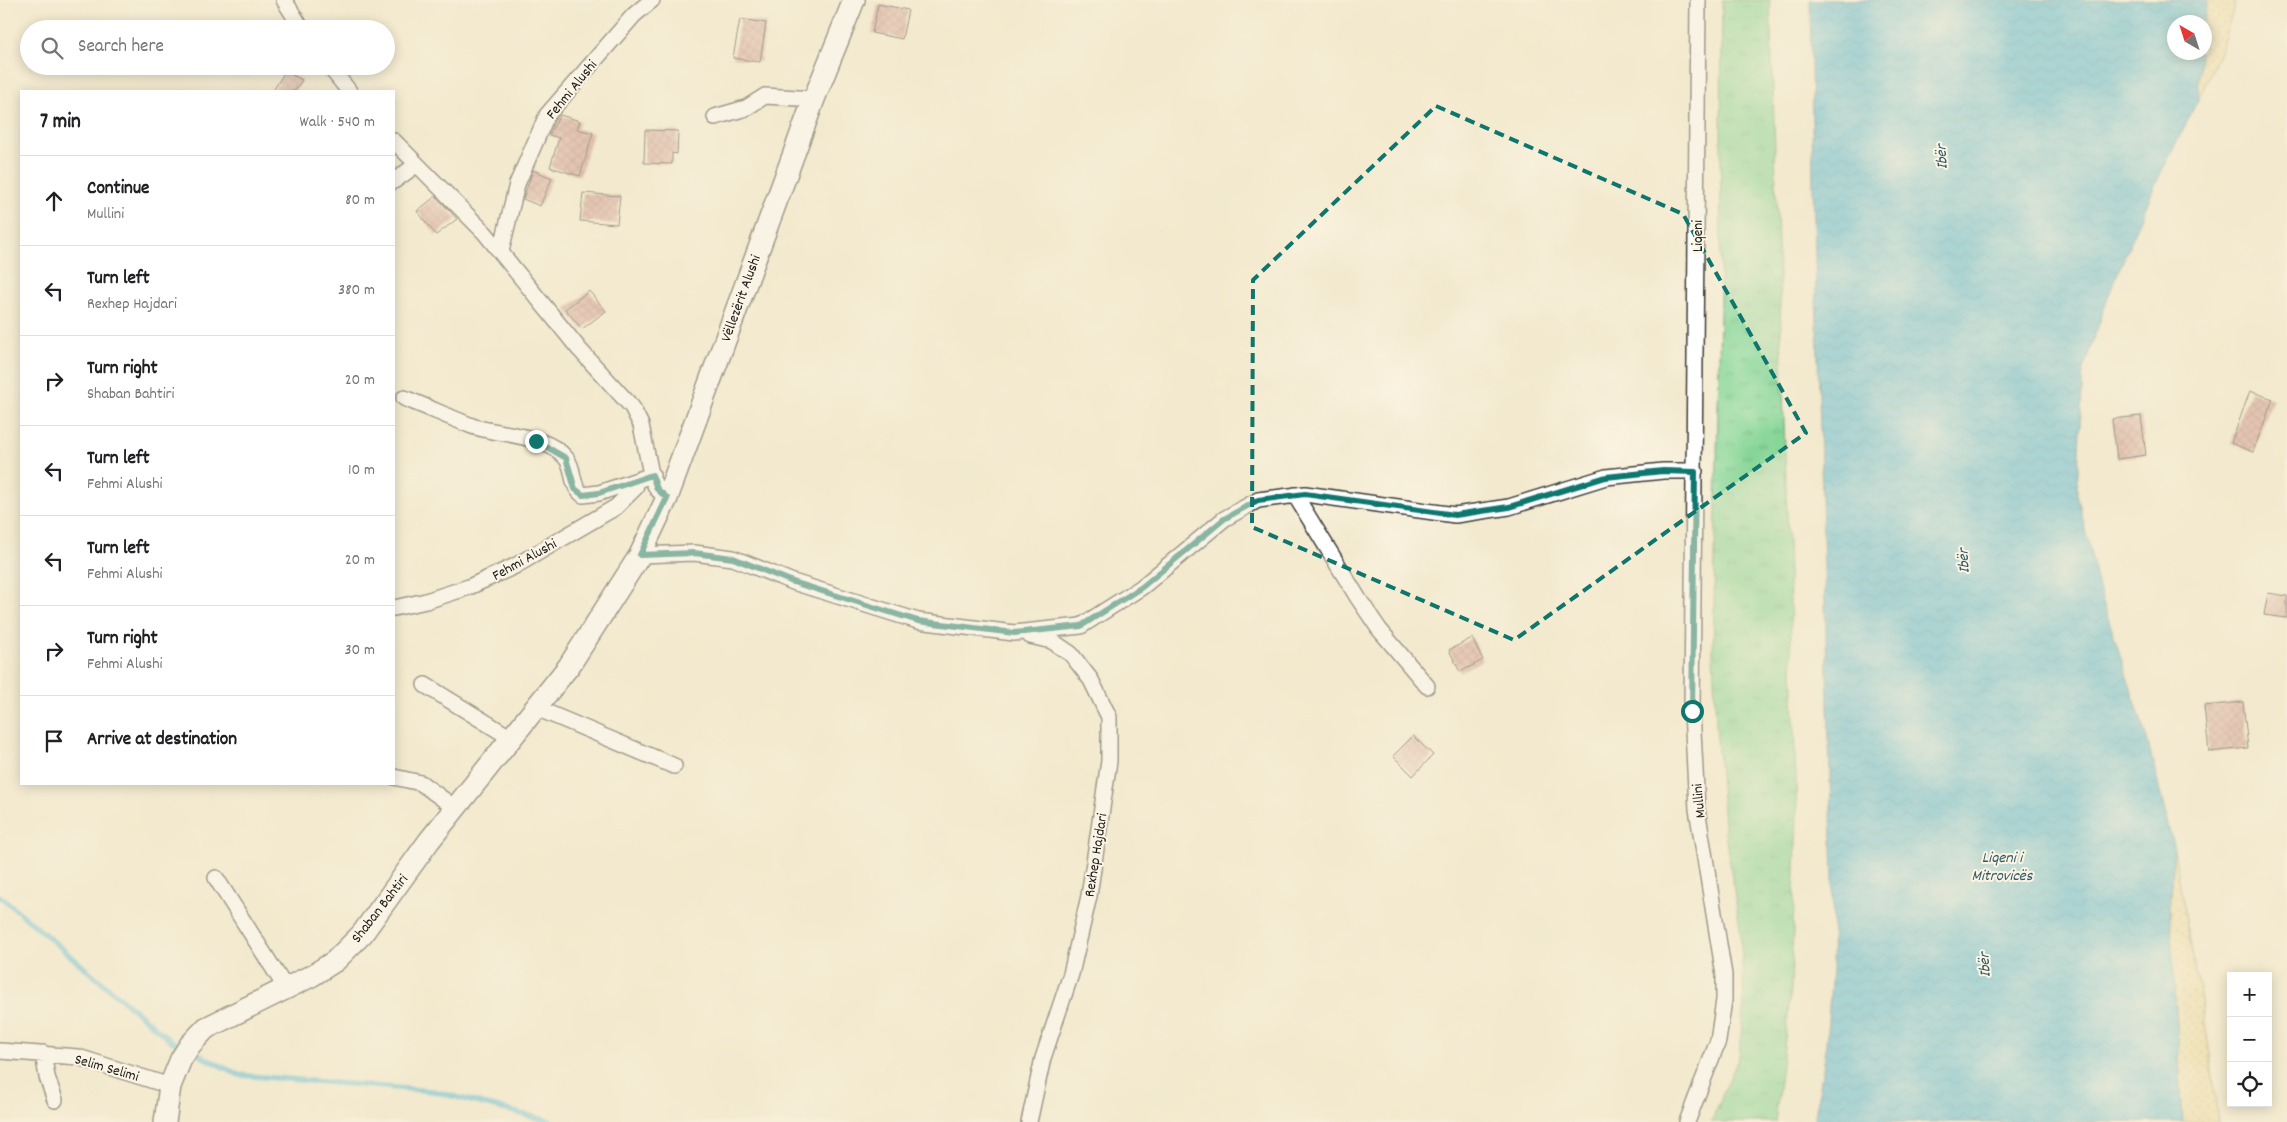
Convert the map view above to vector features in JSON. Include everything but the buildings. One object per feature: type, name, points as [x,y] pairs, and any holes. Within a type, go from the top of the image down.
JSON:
[{"type":"main road","name":"Vëllezërit Alushi","points":[[667,498],[814,99],[854,0]]},
{"type":"main road","name":"Shaban Bahtiri","points":[[165,1122],[170,1086],[185,1052],[206,1028],[286,990],[335,961],[362,934],[455,808],[534,707],[569,666],[640,555],[667,498]]},
{"type":"street","points":[[284,0],[296,20]]},
{"type":"street","name":"Fehmi Alushi","points":[[501,251],[517,184],[547,115],[634,15],[652,0]]},
{"type":"street","name":"Liqeni","points":[[1695,472],[1698,0]]},
{"type":"street","points":[[336,75],[348,90]]},
{"type":"street","points":[[715,117],[746,108],[765,96],[814,99]]},
{"type":"street","points":[[395,142],[501,251],[579,349],[632,407],[641,425],[657,489],[667,498]]},
{"type":"street","points":[[395,180],[416,165]]},
{"type":"street","points":[[404,398],[474,427],[520,435],[552,448],[566,458],[575,489],[583,495],[599,493],[652,475]]},
{"type":"street","name":"Rexhep Hajdari","points":[[1014,633],[1081,626],[1142,587],[1224,519],[1258,500],[1295,496],[1342,498],[1455,515],[1509,507],[1606,477],[1663,471],[1695,472]]},
{"type":"street","name":"Mullini","points":[[1687,1122],[1718,1041],[1724,1000],[1724,975],[1697,809],[1692,711],[1695,472]]},
{"type":"street","name":"Fehmi Alushi","points":[[395,608],[426,601],[469,587],[514,566],[616,506],[635,488],[637,481]]},
{"type":"street","points":[[1295,496],[1363,606],[1428,686]]},
{"type":"street","name":"Rexhep Hajdari","points":[[640,555],[694,553],[733,558],[793,582],[918,621],[1014,633],[1052,641],[1071,654],[1092,680],[1109,717],[1109,761],[1089,896],[1071,974],[1043,1058],[1028,1122]]},
{"type":"street","points":[[425,685],[511,738]]},
{"type":"street","points":[[534,707],[674,766]]},
{"type":"street","points":[[395,777],[421,783],[455,808]]},
{"type":"street","points":[[216,878],[286,990]]},
{"type":"street","name":"Selim Selimi","points":[[0,1051],[78,1057],[170,1086]]},
{"type":"street","points":[[43,1053],[47,1076],[55,1100]]},
{"type":"highlighted area","points":[[1436,106],[1683,214],[1806,433],[1514,640],[1252,527],[1253,280]]},
{"type":"sand","points":[[2208,0],[2236,0],[2220,52],[2198,100],[2200,60],[2212,60],[2212,15],[2205,15]]},
{"type":"sand","points":[[2174,849],[2210,1053],[2218,1122],[2183,1122],[2170,913]]},
{"type":"green space","points":[[1722,0],[1770,0],[1797,813],[1791,989],[1775,1122],[1711,1122],[1739,1056],[1744,1001],[1740,928],[1725,834],[1716,727],[1713,653],[1720,313]]},
{"type":"water","name":"Liqeni i Mitrovicës","points":[[1810,0],[2208,0],[2205,15],[2167,15],[2167,60],[2200,60],[2198,100],[2156,183],[2112,287],[2083,369],[2077,494],[2099,589],[2148,742],[2174,849],[2170,913],[2183,1122],[1814,1122],[1825,1056],[1832,970],[1833,880],[1813,188]]},
{"type":"waterway","points":[[0,896],[171,1041],[183,1047]]},
{"type":"waterway","points":[[191,1051],[239,1075],[433,1091],[553,1122]]},
{"type":"route","points":[[536,441],[552,448],[566,458],[575,489],[583,495],[599,493],[652,475],[657,489],[667,498],[640,555],[694,553],[733,558],[793,582],[918,621],[1014,633],[1081,626],[1142,587],[1224,519],[1258,500],[1305,494],[1455,515],[1509,507],[1558,490],[1606,477],[1663,471],[1695,472],[1692,711]]},
{"type":"water label","name":"Ibër","points":[[1940,157]]},
{"type":"water label","name":"Ibër","points":[[1962,561]]},
{"type":"water label","name":"Ibër","points":[[1983,965]]}]
